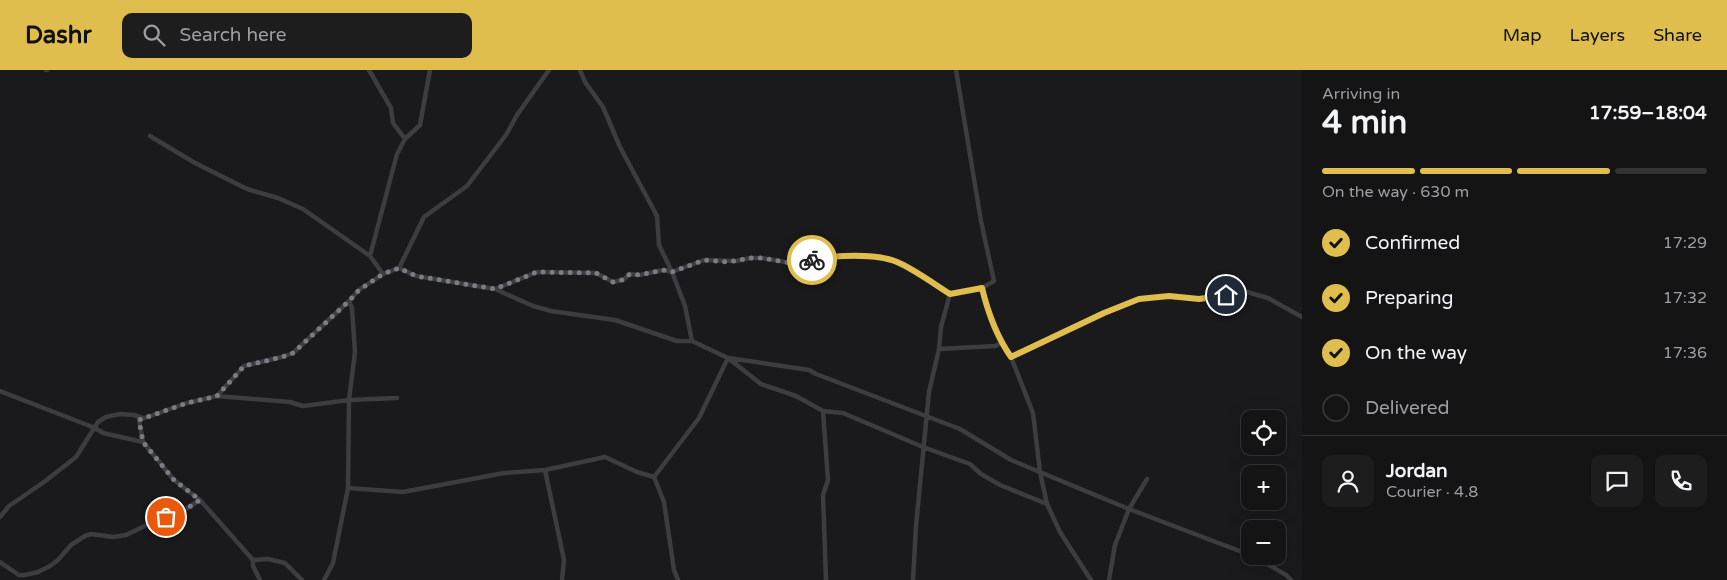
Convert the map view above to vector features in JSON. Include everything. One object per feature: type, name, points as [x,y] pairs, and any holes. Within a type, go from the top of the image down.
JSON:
[{"type":"street","points":[[369,70],[391,108],[393,123],[405,139]]},
{"type":"street","points":[[370,256],[394,163],[405,139],[420,125],[430,70]]},
{"type":"street","points":[[217,396],[244,366],[293,353],[359,290],[383,274],[399,268],[424,217],[467,186],[506,135],[517,115],[549,70]]},
{"type":"street","points":[[580,70],[585,82],[603,106],[620,147],[656,216],[660,245],[685,306],[692,341]]},
{"type":"street","points":[[495,289],[537,272],[596,273],[613,282],[622,280],[630,274],[640,275],[663,270],[672,272],[704,260],[727,262],[762,258],[800,263],[823,258],[857,255],[896,261],[950,294],[982,288],[994,281],[981,222],[956,70]]},
{"type":"street","points":[[150,136],[195,163],[246,189],[278,198],[303,209],[370,256],[383,274]]},
{"type":"street","points":[[399,268],[416,276],[495,289],[542,308],[615,320],[676,341],[692,341],[728,358],[761,384],[796,396],[823,411],[843,413],[923,447],[970,464],[981,474],[1000,485],[1046,504]]},
{"type":"street","points":[[982,288],[1001,344],[1011,357],[1033,413],[1046,504],[1060,532],[1091,580]]},
{"type":"street","points":[[1011,357],[1104,313],[1139,299],[1169,296],[1199,299],[1226,295],[1233,288],[1268,298],[1302,317]]},
{"type":"street","points":[[913,580],[916,526],[929,392],[939,349],[941,327],[950,294]]},
{"type":"street","points":[[324,580],[333,563],[348,488],[349,400],[355,352],[352,308],[349,301]]},
{"type":"street","points":[[939,349],[995,346],[1001,344]]},
{"type":"street","points":[[728,358],[809,370],[960,429],[1011,460],[1129,509],[1241,552]]},
{"type":"street","points":[[654,477],[699,418],[728,358]]},
{"type":"street","points":[[0,391],[95,428],[103,433],[143,442]]},
{"type":"street","points":[[260,580],[253,566],[253,560],[200,500],[174,480],[143,442],[139,420],[187,403],[217,396],[290,402],[303,406],[349,400],[397,398]]},
{"type":"street","points":[[823,411],[828,480],[822,495],[826,580]]},
{"type":"street","points":[[0,517],[9,506],[76,457],[98,422],[106,417],[120,414],[145,418]]},
{"type":"street","points":[[348,488],[403,492],[504,473],[545,470],[605,457],[637,472],[654,477]]},
{"type":"street","points":[[545,470],[564,560],[562,580]]},
{"type":"street","points":[[654,477],[664,502],[674,570],[678,580]]},
{"type":"street","points":[[1109,580],[1115,545],[1129,509],[1147,479]]},
{"type":"street","points":[[0,562],[19,575],[38,572],[58,560],[71,544],[85,536],[91,534],[113,537],[126,535],[155,521],[178,514],[200,500]]},
{"type":"street","points":[[253,560],[268,559],[285,563],[302,580]]},
{"type":"street","points":[[1269,565],[1291,580]]},
{"type":"way so far","points":[[166,517],[178,514],[200,500],[174,480],[143,442],[139,420],[187,403],[217,396],[244,366],[293,353],[359,290],[383,274],[399,268],[416,276],[495,289],[537,272],[596,273],[613,282],[622,280],[630,274],[640,275],[663,270],[672,272],[704,260],[727,262],[762,258],[800,263],[812,260]]},
{"type":"route","points":[[812,260],[857,255],[896,261],[950,294],[982,288],[1001,344],[1011,357],[1104,313],[1139,299],[1169,296],[1199,299],[1226,295]]}]
